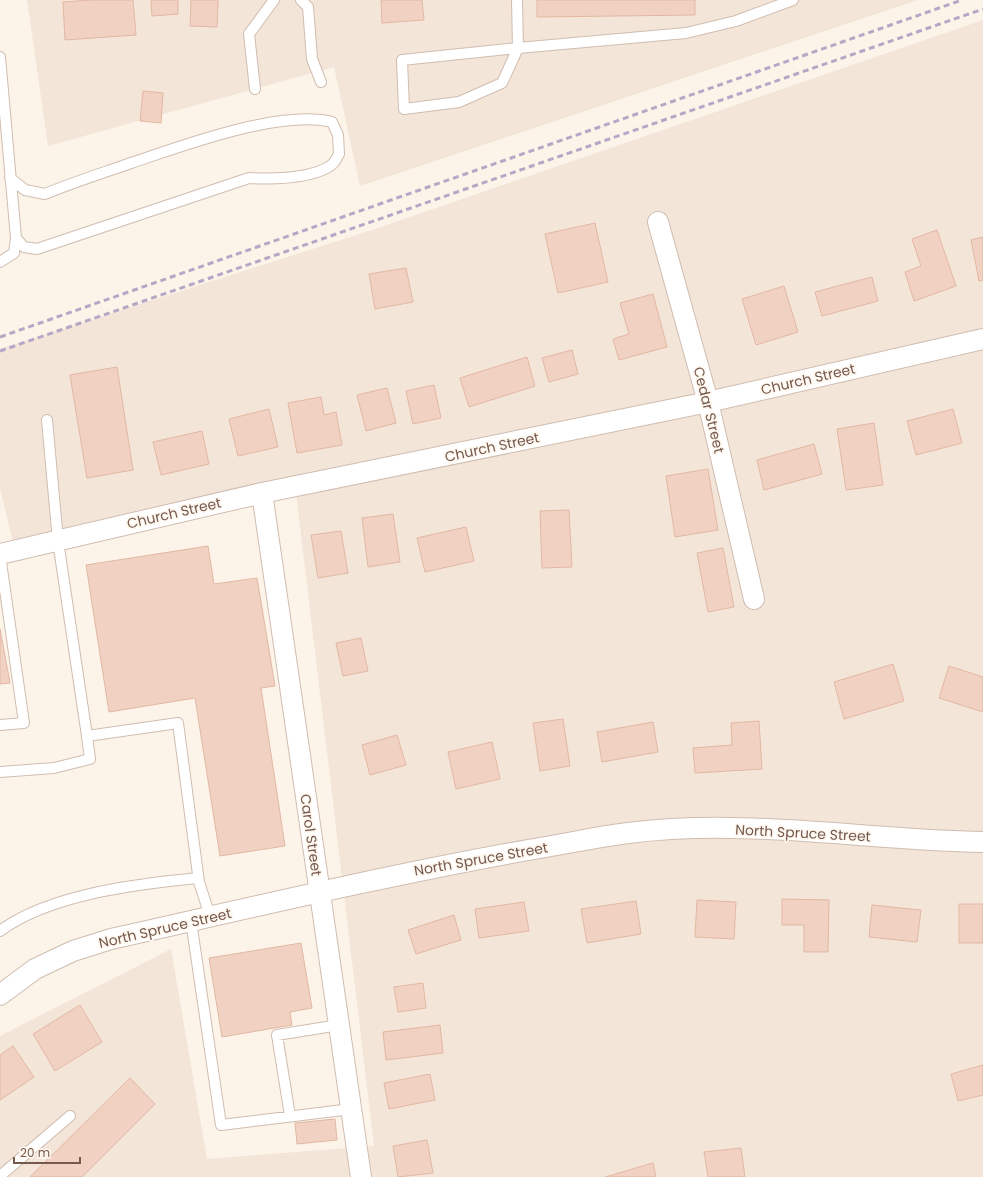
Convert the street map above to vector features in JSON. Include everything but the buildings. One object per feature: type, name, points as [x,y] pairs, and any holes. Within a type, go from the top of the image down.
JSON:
[{"type":"street","name":"Cedar Street","points":[[658,222],[708,402],[754,599]]},
{"type":"street","name":"Church Street","points":[[0,554],[262,493],[708,402],[983,339]]},
{"type":"street","name":"Carol Street","points":[[262,493],[361,1177]]},
{"type":"street","name":"North Spruce Street","points":[[0,995],[36,969],[72,951],[111,938],[426,868],[629,833],[700,828],[758,829],[896,839],[983,842]]},
{"type":"lane","points":[[255,89],[249,34],[274,0]]},
{"type":"lane","points":[[301,0],[308,6],[312,60],[321,82]]},
{"type":"lane","points":[[517,0],[518,48],[502,83],[459,102],[404,109],[402,60],[518,48],[686,33],[736,21],[793,0]]},
{"type":"lane","points":[[0,57],[16,238],[14,253],[0,262]]},
{"type":"lane","points":[[10,178],[25,190],[46,194],[169,150],[222,134],[290,120],[318,119],[332,122],[338,135],[339,154],[330,166],[310,174],[273,179],[249,178],[37,249],[24,247],[16,238]]},
{"type":"lane","points":[[0,772],[54,768],[90,759],[58,541],[47,420]]},
{"type":"lane","points":[[0,554],[24,723],[0,725]]},
{"type":"lane","points":[[87,736],[178,723],[198,878],[210,916]]},
{"type":"lane","points":[[0,931],[11,923],[64,901],[144,884],[198,878]]},
{"type":"lane","points":[[191,921],[221,1125],[351,1109]]},
{"type":"lane","points":[[290,1116],[277,1035],[339,1025]]},
{"type":"lane","points":[[0,1176],[70,1116]]},
{"type":"shaded area","points":[[27,0],[918,0],[360,186],[334,67],[48,146]]},
{"type":"shaded area","points":[[983,20],[983,1177],[0,1177],[0,1036],[171,949],[207,1159],[374,1146],[295,484],[13,542],[0,488],[0,349],[372,230]]},
{"type":"railway","points":[[0,337],[962,0]]},
{"type":"railway","points":[[0,351],[983,9]]}]
